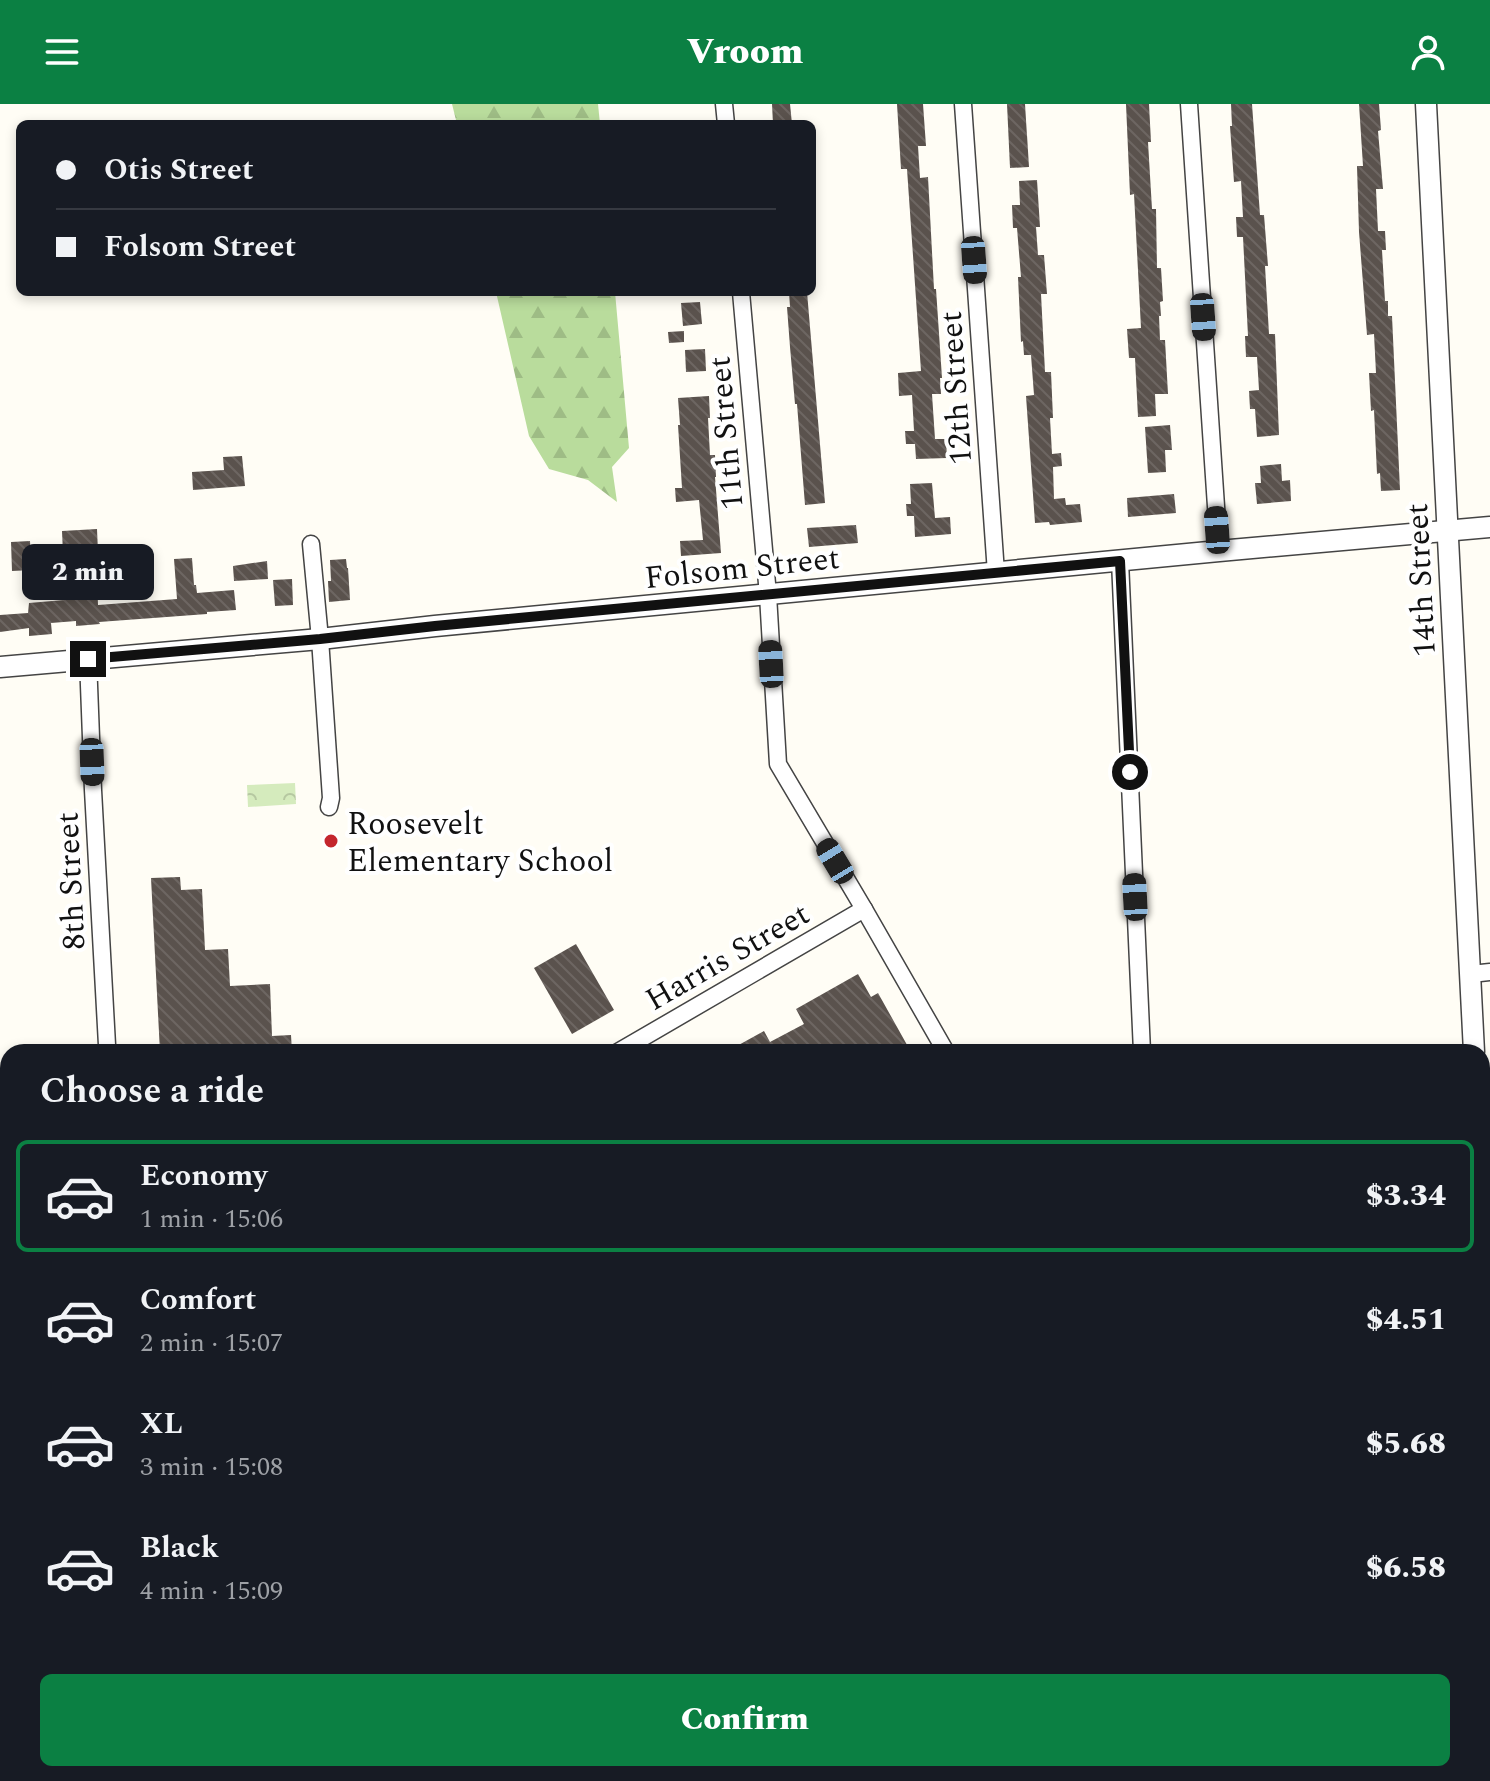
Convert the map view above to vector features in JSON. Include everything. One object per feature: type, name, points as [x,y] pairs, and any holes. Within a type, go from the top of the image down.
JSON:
[{"type":"street","name":"12th Street","points":[[963,104],[996,573]]},
{"type":"street","points":[[1189,104],[1219,551]]},
{"type":"street","name":"14th Street","points":[[1426,104],[1447,531],[1481,973],[1475,1044]]},
{"type":"street","name":"11th Street","points":[[741,296],[768,595],[778,764],[941,1044]]},
{"type":"street","name":"Folsom Street","points":[[0,667],[1490,527]]},
{"type":"street","points":[[311,544],[331,798],[329,807]]},
{"type":"street","points":[[1120,561],[1142,1044]]},
{"type":"street","name":"8th Street","points":[[88,659],[107,1044]]},
{"type":"street","name":"Harris Street","points":[[632,1044],[864,909]]},
{"type":"green space","points":[[452,104],[598,104],[600,120],[456,120]]},
{"type":"green space","points":[[497,296],[615,296],[629,448],[612,467],[617,502],[588,480],[549,469],[529,436]]},
{"type":"green space","points":[[295,783],[296,804],[248,807],[247,785]]},
{"type":"building","points":[[772,104],[790,104],[792,120],[773,120]]},
{"type":"building","points":[[897,104],[923,104],[926,146],[918,146],[920,178],[928,177],[942,378],[941,394],[932,394],[935,439],[946,439],[947,458],[916,459],[915,444],[906,444],[905,431],[914,431],[912,395],[899,396],[898,373],[921,371],[907,169],[901,169]]},
{"type":"building","points":[[1007,104],[1025,104],[1029,167],[1010,168]]},
{"type":"building","points":[[1126,104],[1149,104],[1152,209],[1156,209],[1157,268],[1161,268],[1163,301],[1160,302],[1160,340],[1165,340],[1168,394],[1155,394],[1156,416],[1138,417],[1135,358],[1129,358],[1127,329],[1141,328]]},
{"type":"building","points":[[1231,104],[1252,104],[1260,215],[1264,215],[1268,266],[1265,266],[1269,334],[1275,334],[1279,435],[1257,437],[1255,409],[1250,409],[1249,391],[1259,390],[1257,357],[1246,357],[1245,336],[1248,336],[1243,237],[1237,237],[1236,217],[1243,217],[1241,181],[1234,182]]},
{"type":"building","points":[[1359,104],[1379,104],[1383,189],[1376,189],[1378,231],[1385,231],[1386,250],[1382,250],[1385,301],[1388,301],[1388,316],[1392,316],[1400,490],[1381,491],[1380,473],[1377,474],[1369,373],[1376,373],[1374,334],[1367,335],[1359,232],[1357,166],[1363,166]]},
{"type":"building","points":[[1037,180],[1038,255],[1044,255],[1047,294],[1041,294],[1045,372],[1051,372],[1052,454],[1061,453],[1062,466],[1053,467],[1054,499],[1065,498],[1066,505],[1080,504],[1082,522],[1050,525],[1049,522],[1035,523],[1026,396],[1034,395],[1031,355],[1024,355],[1021,342],[1018,277],[1021,277],[1012,205],[1020,205],[1019,181]]},
{"type":"building","points":[[789,296],[807,296],[825,503],[805,505],[790,347],[787,307],[790,307]]},
{"type":"building","points":[[700,302],[702,324],[683,326],[681,303]]},
{"type":"building","points":[[684,331],[684,342],[669,343],[668,332]]},
{"type":"building","points":[[705,349],[706,371],[686,372],[685,350]]},
{"type":"building","points":[[709,396],[710,455],[715,455],[721,553],[681,556],[680,541],[703,540],[699,500],[676,502],[675,488],[682,488],[678,398]]},
{"type":"building","points":[[1170,425],[1172,450],[1165,450],[1166,472],[1148,473],[1145,427]]},
{"type":"building","points":[[242,456],[245,486],[193,490],[192,472],[224,470],[223,457]]},
{"type":"building","points":[[1281,464],[1282,481],[1290,480],[1291,501],[1257,504],[1255,483],[1261,483],[1260,466]]},
{"type":"building","points":[[932,483],[935,518],[950,517],[951,534],[915,537],[914,516],[907,516],[906,504],[911,504],[910,484]]},
{"type":"building","points":[[1174,494],[1176,513],[1128,517],[1127,498]]},
{"type":"building","points":[[856,525],[858,543],[809,547],[807,528]]},
{"type":"building","points":[[97,529],[98,552],[63,554],[62,531]]},
{"type":"building","points":[[30,541],[32,570],[12,571],[11,542]]},
{"type":"building","points":[[192,558],[197,593],[234,590],[236,610],[76,626],[76,621],[51,623],[52,634],[29,636],[29,628],[0,632],[0,615],[28,613],[29,603],[76,599],[75,581],[97,579],[98,605],[177,599],[174,559]]},
{"type":"building","points":[[346,559],[350,600],[329,602],[330,560]]},
{"type":"building","points":[[267,561],[268,579],[234,581],[233,566]]},
{"type":"building","points":[[292,579],[293,605],[275,606],[273,580]]},
{"type":"building","points":[[180,877],[181,890],[202,889],[205,950],[228,949],[230,986],[270,984],[272,1036],[291,1035],[292,1044],[160,1044],[151,878]]},
{"type":"building","points":[[576,944],[614,1010],[572,1034],[534,968]]},
{"type":"building","points":[[858,974],[871,997],[878,993],[907,1044],[740,1044],[764,1031],[770,1042],[804,1024],[796,1009]]},
{"type":"place","name":"Roosevelt Elementary School","points":[[331,841]]},
{"type":"route","points":[[88,659],[1120,561],[1130,772]]}]
